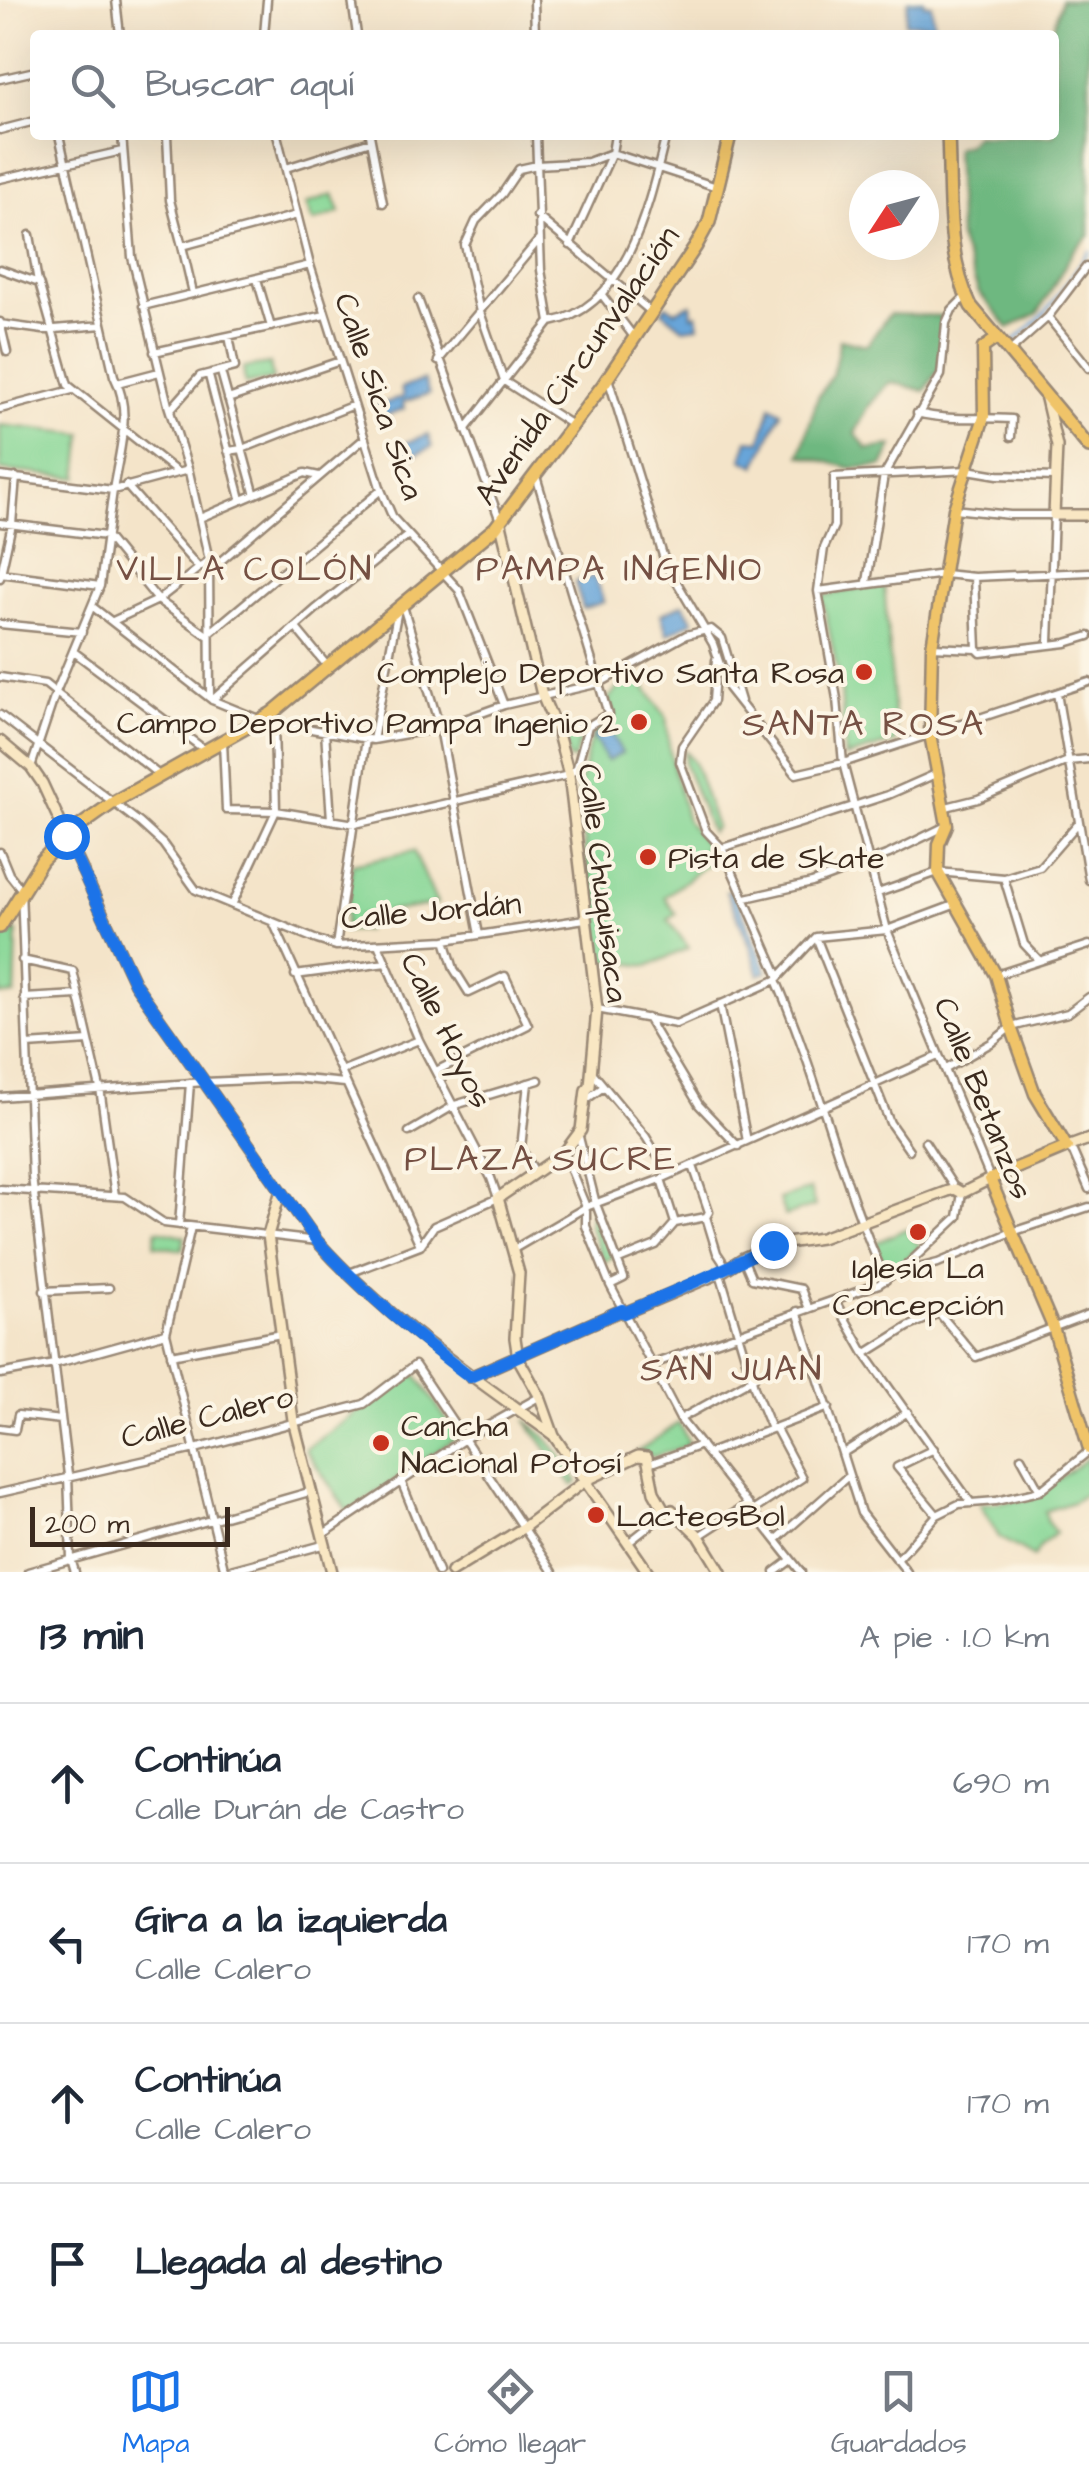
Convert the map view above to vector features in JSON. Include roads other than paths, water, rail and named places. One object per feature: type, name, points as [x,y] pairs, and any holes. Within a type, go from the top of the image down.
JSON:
[{"type":"highway","name":"Avenida Circunvalación","points":[[0,927],[42,860],[66,836],[114,802],[267,721],[494,528],[608,378],[702,234],[729,140]]},
{"type":"highway","points":[[948,140],[952,242],[966,296],[1089,447]]},
{"type":"main road","points":[[997,338],[983,348],[984,417],[954,509],[932,647],[930,734],[947,825],[938,844],[938,872],[996,976],[1035,1094],[1067,1147]]},
{"type":"main road","points":[[1044,393],[1057,446],[1054,515],[1089,514]]},
{"type":"main road","name":"Calle Chuquisaca","points":[[500,520],[542,696],[557,730],[569,774],[597,1008],[592,1071],[578,1133],[564,1153]]},
{"type":"main road","points":[[0,741],[31,767],[42,784],[135,984],[317,1241],[346,1274],[422,1340],[554,1436]]},
{"type":"main road","points":[[470,1377],[724,1271],[773,1245],[821,1238],[860,1225],[990,1179],[1089,1138]]},
{"type":"main road","points":[[498,1198],[564,1153]]},
{"type":"main road","name":"Calle Betanzos","points":[[990,1179],[1052,1327],[1089,1450]]},
{"type":"main road","points":[[281,1190],[268,1235],[293,1420],[332,1572]]},
{"type":"main road","name":"Calle Hoyos","points":[[498,1198],[519,1273],[515,1338],[518,1358],[540,1397],[554,1436],[648,1572]]},
{"type":"main road","points":[[451,1572],[523,1528],[584,1481],[638,1456],[646,1458],[649,1464],[654,1492],[666,1513],[672,1510],[699,1536],[721,1572]]},
{"type":"street","points":[[116,0],[119,30]]},
{"type":"street","points":[[264,30],[267,0]]},
{"type":"street","points":[[352,0],[356,30]]},
{"type":"street","points":[[534,0],[535,30]]},
{"type":"street","points":[[0,79],[30,72]]},
{"type":"street","points":[[0,130],[30,123]]},
{"type":"street","points":[[31,767],[56,692],[100,586],[123,429],[124,400],[102,325],[60,140]]},
{"type":"street","points":[[122,140],[132,257],[208,560],[211,699]]},
{"type":"street","points":[[167,140],[170,200],[193,293]]},
{"type":"street","name":"Calle Sica Sica","points":[[278,140],[310,265],[381,490],[393,518],[459,590],[504,706]]},
{"type":"street","points":[[286,168],[365,140]]},
{"type":"street","points":[[371,140],[383,202]]},
{"type":"street","points":[[536,140],[537,216],[550,322]]},
{"type":"street","points":[[570,244],[612,154],[614,140]]},
{"type":"street","points":[[465,430],[550,322],[567,319],[602,295],[613,282],[644,216],[665,140]]},
{"type":"street","points":[[0,179],[122,151]]},
{"type":"street","points":[[573,425],[504,381],[480,312],[465,245],[468,235],[519,169],[537,165],[588,162],[612,154],[718,187]]},
{"type":"street","points":[[182,246],[297,215]]},
{"type":"street","points":[[537,216],[650,311]]},
{"type":"street","points":[[30,235],[64,378],[178,472]]},
{"type":"street","points":[[438,361],[539,240]]},
{"type":"street","points":[[144,306],[310,265]]},
{"type":"street","points":[[1009,352],[1048,318],[1089,268]]},
{"type":"street","points":[[0,269],[39,283]]},
{"type":"street","points":[[257,279],[270,327]]},
{"type":"street","points":[[602,295],[634,338]]},
{"type":"street","points":[[867,582],[884,474],[941,375],[946,323],[966,296]]},
{"type":"street","name":"Calle Chuquisaca","points":[[418,300],[500,520]]},
{"type":"street","points":[[154,352],[325,316]]},
{"type":"street","points":[[1048,318],[1089,368]]},
{"type":"street","points":[[6,352],[0,323],[53,330],[102,325]]},
{"type":"street","points":[[172,409],[200,376],[235,367],[229,336]]},
{"type":"street","points":[[228,399],[340,361]]},
{"type":"street","points":[[118,383],[159,372]]},
{"type":"street","points":[[221,372],[254,492]]},
{"type":"street","points":[[209,376],[241,499]]},
{"type":"street","points":[[608,378],[664,562],[716,654],[728,688],[741,701]]},
{"type":"street","points":[[0,409],[74,390]]},
{"type":"street","points":[[228,451],[354,405]]},
{"type":"street","points":[[916,413],[944,420],[1012,419],[1011,437]]},
{"type":"street","points":[[209,570],[365,438]]},
{"type":"street","points":[[0,476],[112,490],[188,470]]},
{"type":"street","points":[[1054,477],[968,470],[834,477],[834,526],[824,548],[818,590],[944,574],[1052,576],[1089,572]]},
{"type":"street","points":[[200,518],[305,473],[319,476]]},
{"type":"street","points":[[536,474],[608,714],[588,726],[557,730]]},
{"type":"street","points":[[16,478],[12,524],[0,574],[100,586]]},
{"type":"street","points":[[126,485],[199,568]]},
{"type":"street","points":[[207,635],[381,490]]},
{"type":"street","points":[[954,509],[1054,515],[1049,642]]},
{"type":"street","points":[[0,523],[106,536],[158,600],[207,635]]},
{"type":"street","points":[[211,699],[408,536]]},
{"type":"street","points":[[113,622],[158,600],[208,560]]},
{"type":"street","points":[[974,577],[977,649]]},
{"type":"street","name":"Calle Betanzos","points":[[818,590],[837,700],[842,763],[887,930],[990,1179]]},
{"type":"street","points":[[400,606],[440,728],[479,935]]},
{"type":"street","points":[[336,946],[370,739],[400,606]]},
{"type":"street","points":[[93,607],[211,699],[267,721],[370,739],[440,728],[504,706],[600,683],[686,635],[711,629],[722,638],[741,701],[752,720],[796,774],[842,763],[1089,682]]},
{"type":"street","points":[[0,624],[82,632]]},
{"type":"street","points":[[295,627],[329,668]]},
{"type":"street","points":[[932,647],[977,649],[982,654],[1049,642],[1066,643],[1089,636]]},
{"type":"street","points":[[74,652],[206,750]]},
{"type":"street","points":[[716,654],[714,701],[682,746],[680,762],[706,831],[722,848],[746,898],[824,1104],[860,1225],[886,1280]]},
{"type":"street","points":[[0,677],[45,684],[160,776]]},
{"type":"street","points":[[1057,692],[1083,826],[1089,880]]},
{"type":"street","name":"Calle Jordán","points":[[0,715],[163,844],[196,890],[336,946],[445,940],[585,919]]},
{"type":"street","points":[[232,904],[276,811],[267,721]]},
{"type":"street","points":[[223,741],[226,810],[276,811],[355,824],[569,774],[576,767],[588,726]]},
{"type":"street","points":[[325,731],[331,819]]},
{"type":"street","points":[[946,808],[978,799],[1068,761],[1089,759]]},
{"type":"street","points":[[722,848],[888,795],[939,772]]},
{"type":"street","points":[[746,898],[812,883],[869,862],[947,825]]},
{"type":"street","points":[[878,893],[938,872],[1004,878],[1040,866],[1083,826]]},
{"type":"street","points":[[0,852],[21,889],[26,1094],[75,1572]]},
{"type":"street","points":[[1004,878],[1024,944],[1040,960]]},
{"type":"street","points":[[656,1033],[777,978],[816,937],[887,930],[954,906]]},
{"type":"street","points":[[272,922],[420,1246]]},
{"type":"street","points":[[816,937],[890,1123],[909,1150]]},
{"type":"street","points":[[436,1072],[528,1025],[505,976],[469,993],[454,969],[445,940]]},
{"type":"street","name":"Calle Hoyos","points":[[378,944],[419,1040],[455,1105],[498,1198]]},
{"type":"street","points":[[996,976],[1089,945]]},
{"type":"street","points":[[22,960],[73,971],[100,1088],[115,1196]]},
{"type":"street","points":[[296,975],[386,963]]},
{"type":"street","points":[[24,998],[78,994]]},
{"type":"street","points":[[946,1070],[992,1043],[1010,1026],[1068,1014],[1089,997]]},
{"type":"street","points":[[720,1004],[747,1141]]},
{"type":"street","points":[[597,1008],[676,1024]]},
{"type":"street","points":[[648,1018],[699,1105],[738,1146]]},
{"type":"street","points":[[341,1071],[419,1040]]},
{"type":"street","points":[[26,1045],[89,1041]]},
{"type":"street","points":[[514,1250],[586,1208],[693,1166],[938,1056]]},
{"type":"street","points":[[592,1071],[602,1088],[617,1099],[646,1137],[665,1177],[675,1223]]},
{"type":"street","points":[[0,1097],[294,1078],[345,1083]]},
{"type":"street","points":[[410,1132],[455,1105],[539,1080]]},
{"type":"street","points":[[179,1225],[190,1083]]},
{"type":"street","points":[[528,1083],[521,1148],[535,1172]]},
{"type":"street","points":[[584,1101],[602,1088]]},
{"type":"street","name":"Calle Chuquisaca","points":[[578,1133],[596,1204],[619,1260]]},
{"type":"street","points":[[652,1364],[835,1300],[896,1274],[958,1217],[958,1191],[925,1142]]},
{"type":"street","points":[[1067,1147],[1089,1189]]},
{"type":"street","points":[[564,1153],[586,1208],[586,1226],[610,1285],[680,1419],[801,1572]]},
{"type":"street","points":[[693,1166],[709,1212],[706,1217],[755,1390],[802,1478],[699,1536]]},
{"type":"street","points":[[0,1188],[126,1197],[164,1223],[317,1241]]},
{"type":"street","points":[[346,1274],[420,1246],[434,1226],[498,1198]]},
{"type":"street","points":[[896,1274],[938,1264],[1012,1232],[1089,1207]]},
{"type":"street","points":[[610,1285],[624,1278],[619,1260],[656,1245],[675,1223],[706,1217]]},
{"type":"street","points":[[192,1227],[166,1333],[224,1572],[322,1540],[466,1438],[540,1397]]},
{"type":"street","points":[[743,1258],[752,1279],[801,1289],[809,1309]]},
{"type":"street","points":[[44,1291],[108,1288]]},
{"type":"street","points":[[835,1300],[865,1354],[972,1503]]},
{"type":"street","points":[[797,1311],[861,1513],[907,1572]]},
{"type":"street","points":[[865,1354],[908,1327],[941,1313],[976,1358],[1089,1314]]},
{"type":"street","points":[[0,1374],[54,1364],[166,1333]]},
{"type":"street","points":[[171,1356],[282,1334]]},
{"type":"street","name":"Calle Calero","points":[[0,1493],[195,1449],[364,1404],[415,1365],[466,1438]]},
{"type":"street","points":[[680,1419],[754,1378]]},
{"type":"street","points":[[709,1453],[829,1407]]},
{"type":"street","points":[[843,1453],[908,1412]]},
{"type":"street","points":[[0,1428],[15,1430],[18,1415],[62,1420]]},
{"type":"street","points":[[466,1438],[550,1571]]},
{"type":"street","points":[[649,1464],[701,1444]]},
{"type":"street","points":[[934,1448],[897,1467],[937,1515]]},
{"type":"street","points":[[897,1560],[937,1515],[960,1504],[1040,1491],[1089,1450]]},
{"type":"street","points":[[1021,1457],[1040,1491]]},
{"type":"street","points":[[776,1540],[848,1477]]},
{"type":"street","points":[[401,1481],[438,1572]]},
{"type":"street","points":[[28,1572],[309,1492]]},
{"type":"street","points":[[627,1544],[666,1513]]},
{"type":"street","points":[[774,1572],[791,1560]]},
{"type":"water","points":[[924,0],[924,4],[931,4],[934,24],[905,23],[908,1]]},
{"type":"water","points":[[691,304],[692,316],[697,314],[699,326],[683,328],[662,311],[666,305],[675,311]]},
{"type":"water","points":[[424,380],[429,394],[403,402],[404,409],[384,416],[381,409],[377,410],[376,406],[403,397],[401,388]]},
{"type":"water","points":[[771,406],[781,412],[756,466],[742,459],[748,440],[761,441]]},
{"type":"water","points":[[428,434],[432,447],[406,459],[403,444]]},
{"type":"water","points":[[594,576],[604,602],[583,609],[575,582]]},
{"type":"water","points":[[683,604],[693,621],[667,634],[661,614]]},
{"type":"water","points":[[608,728],[622,753],[607,761],[593,737]]},
{"type":"water","points":[[733,889],[768,972],[759,975],[726,892]]},
{"type":"waterway","points":[[1011,344],[1045,313],[1089,251]]},
{"type":"place","name":"Complejo Deportivo Santa Rosa","points":[[864,672]]},
{"type":"place","name":"Campo Deportivo Pampa Ingenio 2","points":[[639,722]]},
{"type":"place","name":"Pista de Skate","points":[[648,857]]},
{"type":"place","name":"Iglesia La Concepción","points":[[918,1232]]},
{"type":"place","name":"Cancha Nacional Potosí","points":[[381,1443]]},
{"type":"place","name":"LacteosBol","points":[[596,1515]]},
{"type":"district","name":"VILLA COLÓN","points":[[245,568]]},
{"type":"district","name":"PAMPA INGENIO","points":[[620,568]]},
{"type":"district","name":"SANTA ROSA","points":[[864,723]]},
{"type":"district","name":"PLAZA SUCRE","points":[[541,1158]]},
{"type":"district","name":"SAN JUAN","points":[[732,1368]]}]
